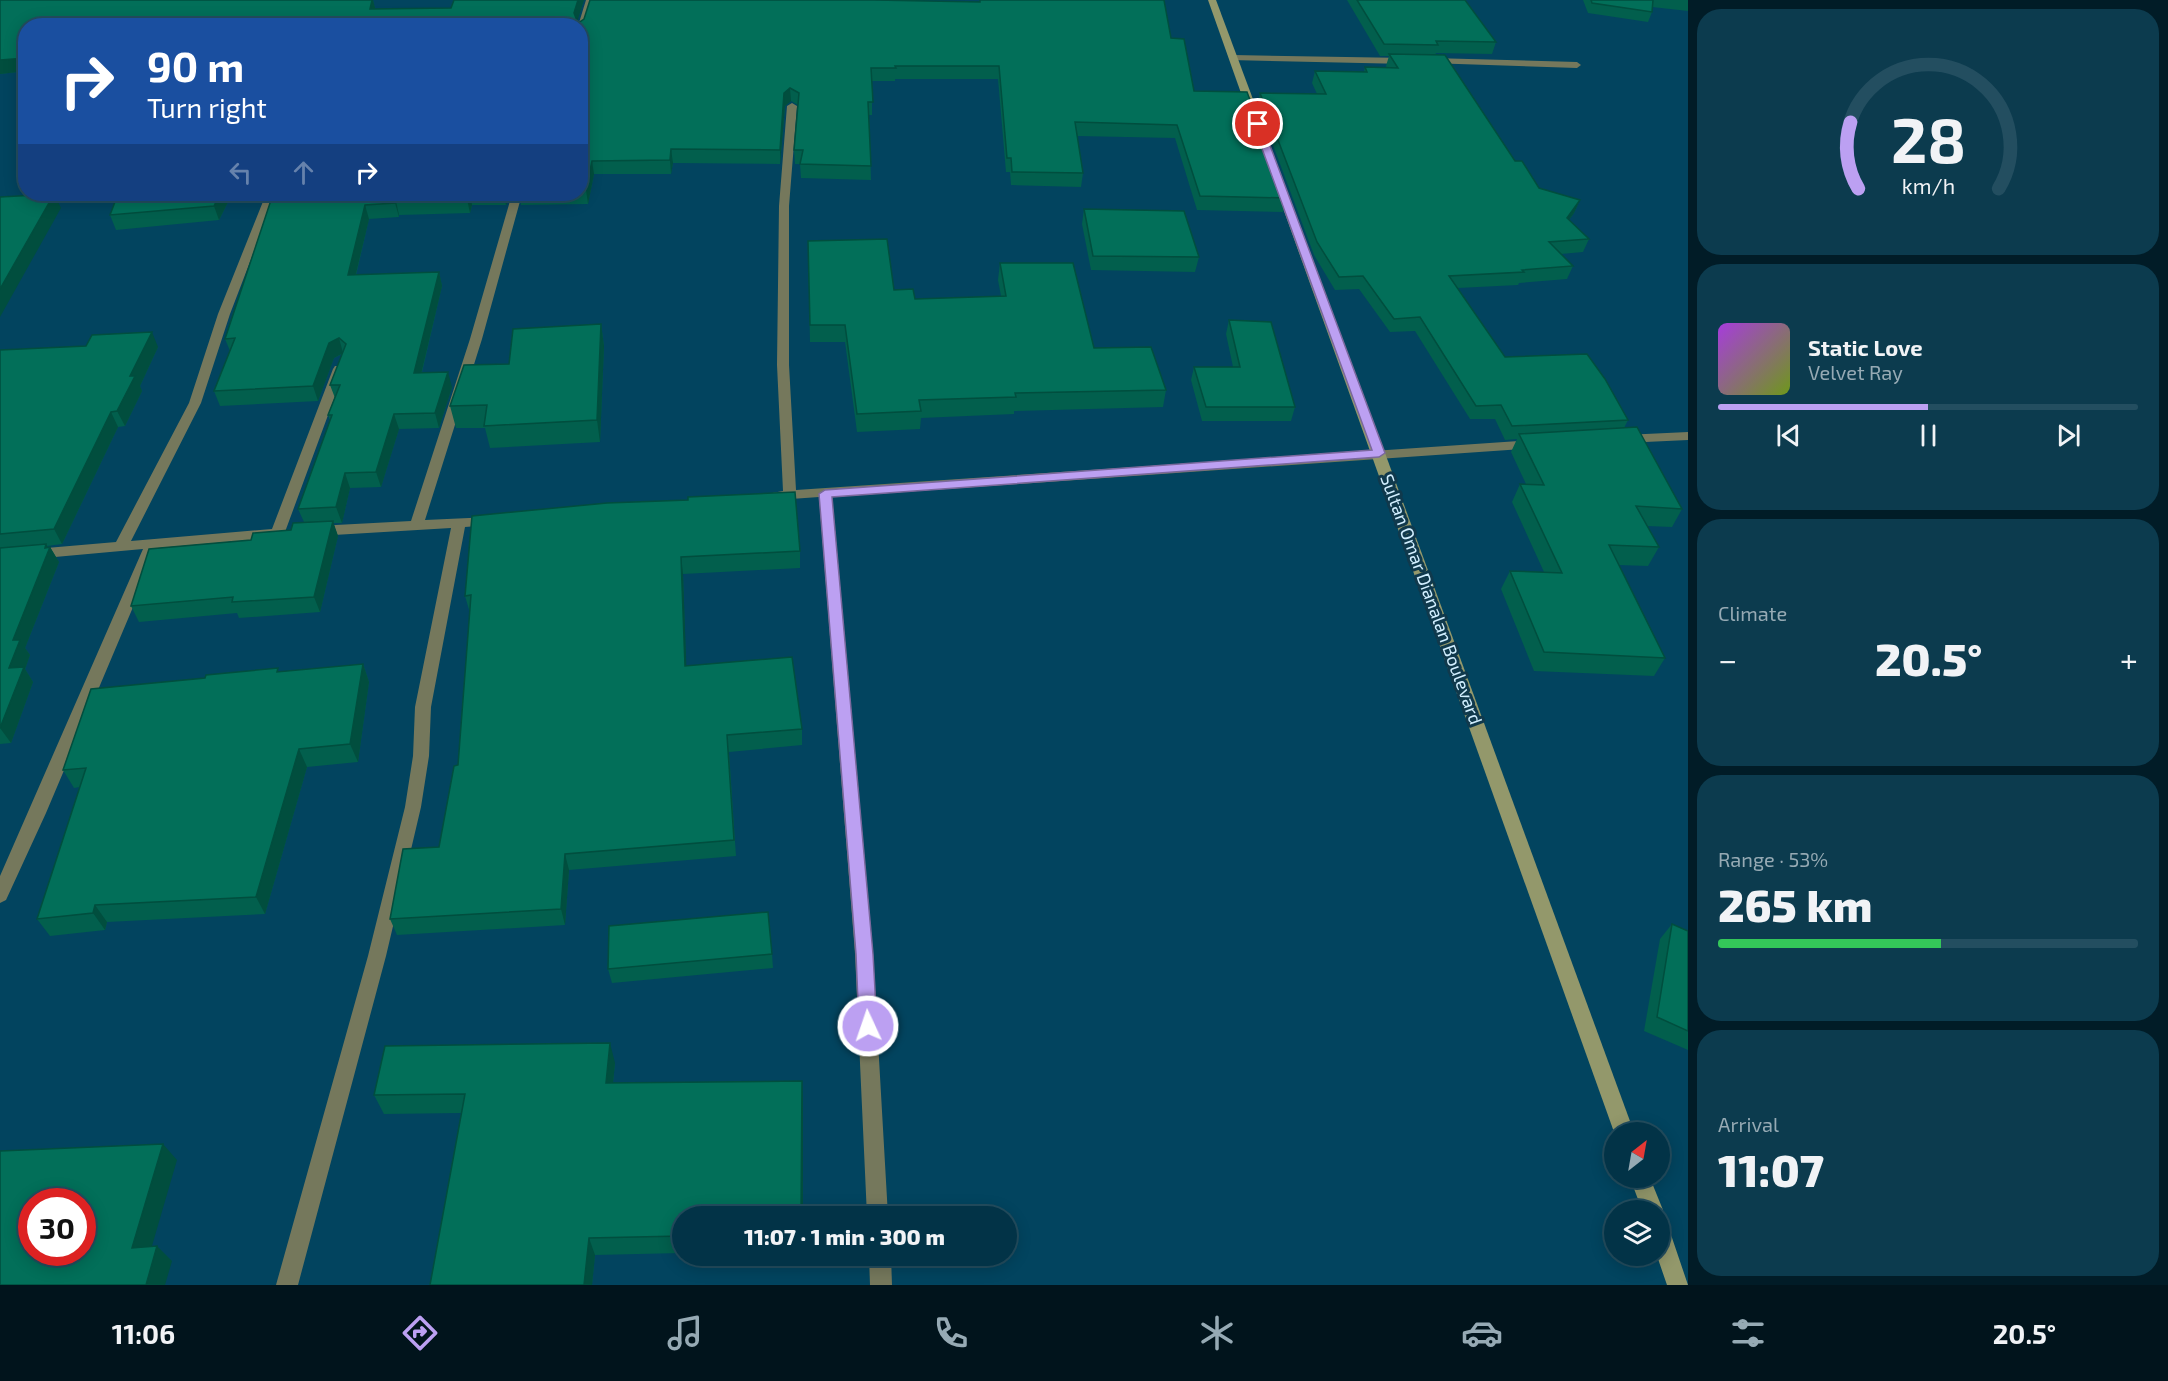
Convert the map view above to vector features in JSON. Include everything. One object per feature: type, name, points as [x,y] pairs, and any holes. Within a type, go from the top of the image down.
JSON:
[{"type":"main road","points":[[1212,0],[1258,124]]},
{"type":"main road","name":"Sultan Omar Dianalan Boulevard","points":[[1274,168],[1619,1122]]},
{"type":"main road","points":[[1670,1262],[1678,1285]]},
{"type":"street","points":[[584,18],[590,0]]},
{"type":"street","points":[[1233,58],[1413,61]]},
{"type":"street","points":[[1424,61],[1577,64]]},
{"type":"street","points":[[790,495],[783,365],[784,206],[792,106]]},
{"type":"street","points":[[121,546],[195,403],[224,314],[268,201]]},
{"type":"street","points":[[416,526],[476,339],[515,201]]},
{"type":"street","points":[[290,532],[342,359]]},
{"type":"street","points":[[1605,440],[1688,435]]},
{"type":"street","points":[[766,497],[1379,453],[1546,444]]},
{"type":"street","points":[[825,494],[864,954],[877,1206]]},
{"type":"street","points":[[0,557],[290,532],[506,520]]},
{"type":"street","points":[[287,1285],[377,956],[413,807],[421,756],[423,707],[459,524]]},
{"type":"street","points":[[0,895],[38,813],[152,544]]},
{"type":"street","points":[[881,1266],[882,1285]]},
{"type":"building","points":[[0,0],[372,0],[370,9],[451,8],[454,0],[578,0],[574,13],[576,18],[18,18],[18,59],[0,60]]},
{"type":"building","points":[[590,0],[980,2],[980,0],[1164,0],[1171,38],[1184,39],[1194,91],[1247,92],[1287,198],[1200,196],[1177,125],[1075,122],[1083,173],[1012,172],[1011,158],[1007,158],[999,66],[871,68],[873,102],[868,102],[871,166],[800,164],[803,150],[794,150],[799,93],[790,88],[784,93],[780,150],[671,149],[670,160],[592,161],[588,180],[588,18],[584,18]]},
{"type":"building","points":[[1357,0],[1465,0],[1496,42],[1436,41],[1438,45],[1384,44]]},
{"type":"building","points":[[1591,0],[1653,0],[1652,12],[1592,3]]},
{"type":"building","points":[[1389,54],[1445,55],[1515,161],[1522,161],[1539,188],[1580,200],[1567,218],[1589,239],[1549,242],[1573,266],[1522,270],[1524,272],[1449,276],[1505,357],[1587,354],[1605,379],[1628,420],[1512,426],[1501,405],[1476,406],[1420,317],[1394,319],[1363,276],[1339,277],[1317,242],[1260,93],[1326,94],[1315,71],[1367,72],[1365,67],[1398,68]]},
{"type":"building","points":[[18,196],[18,201],[50,201],[0,289],[0,197]]},
{"type":"building","points":[[115,201],[216,201],[214,206],[110,215]]},
{"type":"building","points":[[271,201],[396,201],[395,203],[365,205],[348,275],[439,272],[414,373],[448,372],[435,413],[394,414],[376,472],[345,473],[336,507],[298,509],[332,415],[328,415],[340,385],[330,385],[346,344],[339,338],[329,343],[313,386],[214,391],[235,338],[225,339]]},
{"type":"building","points":[[1084,209],[1184,211],[1199,257],[1093,256]]},
{"type":"building","points":[[887,239],[894,290],[913,289],[915,299],[1006,296],[1000,263],[1073,263],[1094,348],[1151,347],[1166,390],[1015,393],[1016,397],[919,400],[921,411],[857,414],[845,325],[810,325],[808,241]]},
{"type":"building","points":[[1229,320],[1271,322],[1295,407],[1206,407],[1194,367],[1240,367]]},
{"type":"building","points":[[601,324],[597,420],[484,426],[487,405],[450,406],[464,365],[509,364],[513,329]]},
{"type":"building","points":[[152,332],[130,376],[135,376],[117,411],[111,412],[54,529],[0,534],[0,350],[86,346],[92,335]]},
{"type":"building","points":[[1637,427],[1682,509],[1636,506],[1659,547],[1609,545],[1665,658],[1544,652],[1510,571],[1562,573],[1520,484],[1544,485],[1519,434]]},
{"type":"building","points":[[795,492],[800,551],[681,557],[685,666],[792,657],[802,729],[727,735],[734,840],[565,854],[561,909],[390,919],[403,849],[439,847],[454,766],[458,765],[471,595],[465,596],[472,516],[607,503]]},
{"type":"building","points":[[333,521],[314,597],[232,602],[233,597],[131,606],[149,549],[251,540],[253,533],[291,530],[293,523]]},
{"type":"building","points":[[46,544],[45,548],[50,547],[13,640],[20,640],[9,668],[24,667],[0,728],[0,548]]},
{"type":"building","points":[[363,664],[350,744],[299,749],[256,897],[95,905],[93,913],[37,919],[86,768],[63,770],[91,689],[278,668],[277,672]]},
{"type":"building","points":[[768,912],[772,954],[608,969],[609,926]]},
{"type":"building","points":[[1672,924],[1688,931],[1688,1031],[1657,1017]]},
{"type":"building","points":[[610,1043],[606,1083],[802,1081],[801,1206],[672,1206],[672,1236],[589,1238],[584,1285],[430,1285],[465,1094],[374,1095],[385,1046]]},
{"type":"building","points":[[163,1144],[132,1248],[157,1246],[146,1285],[0,1285],[0,1151]]},
{"type":"route","points":[[868,1026],[864,954],[825,494],[1379,453],[1258,124]]}]
